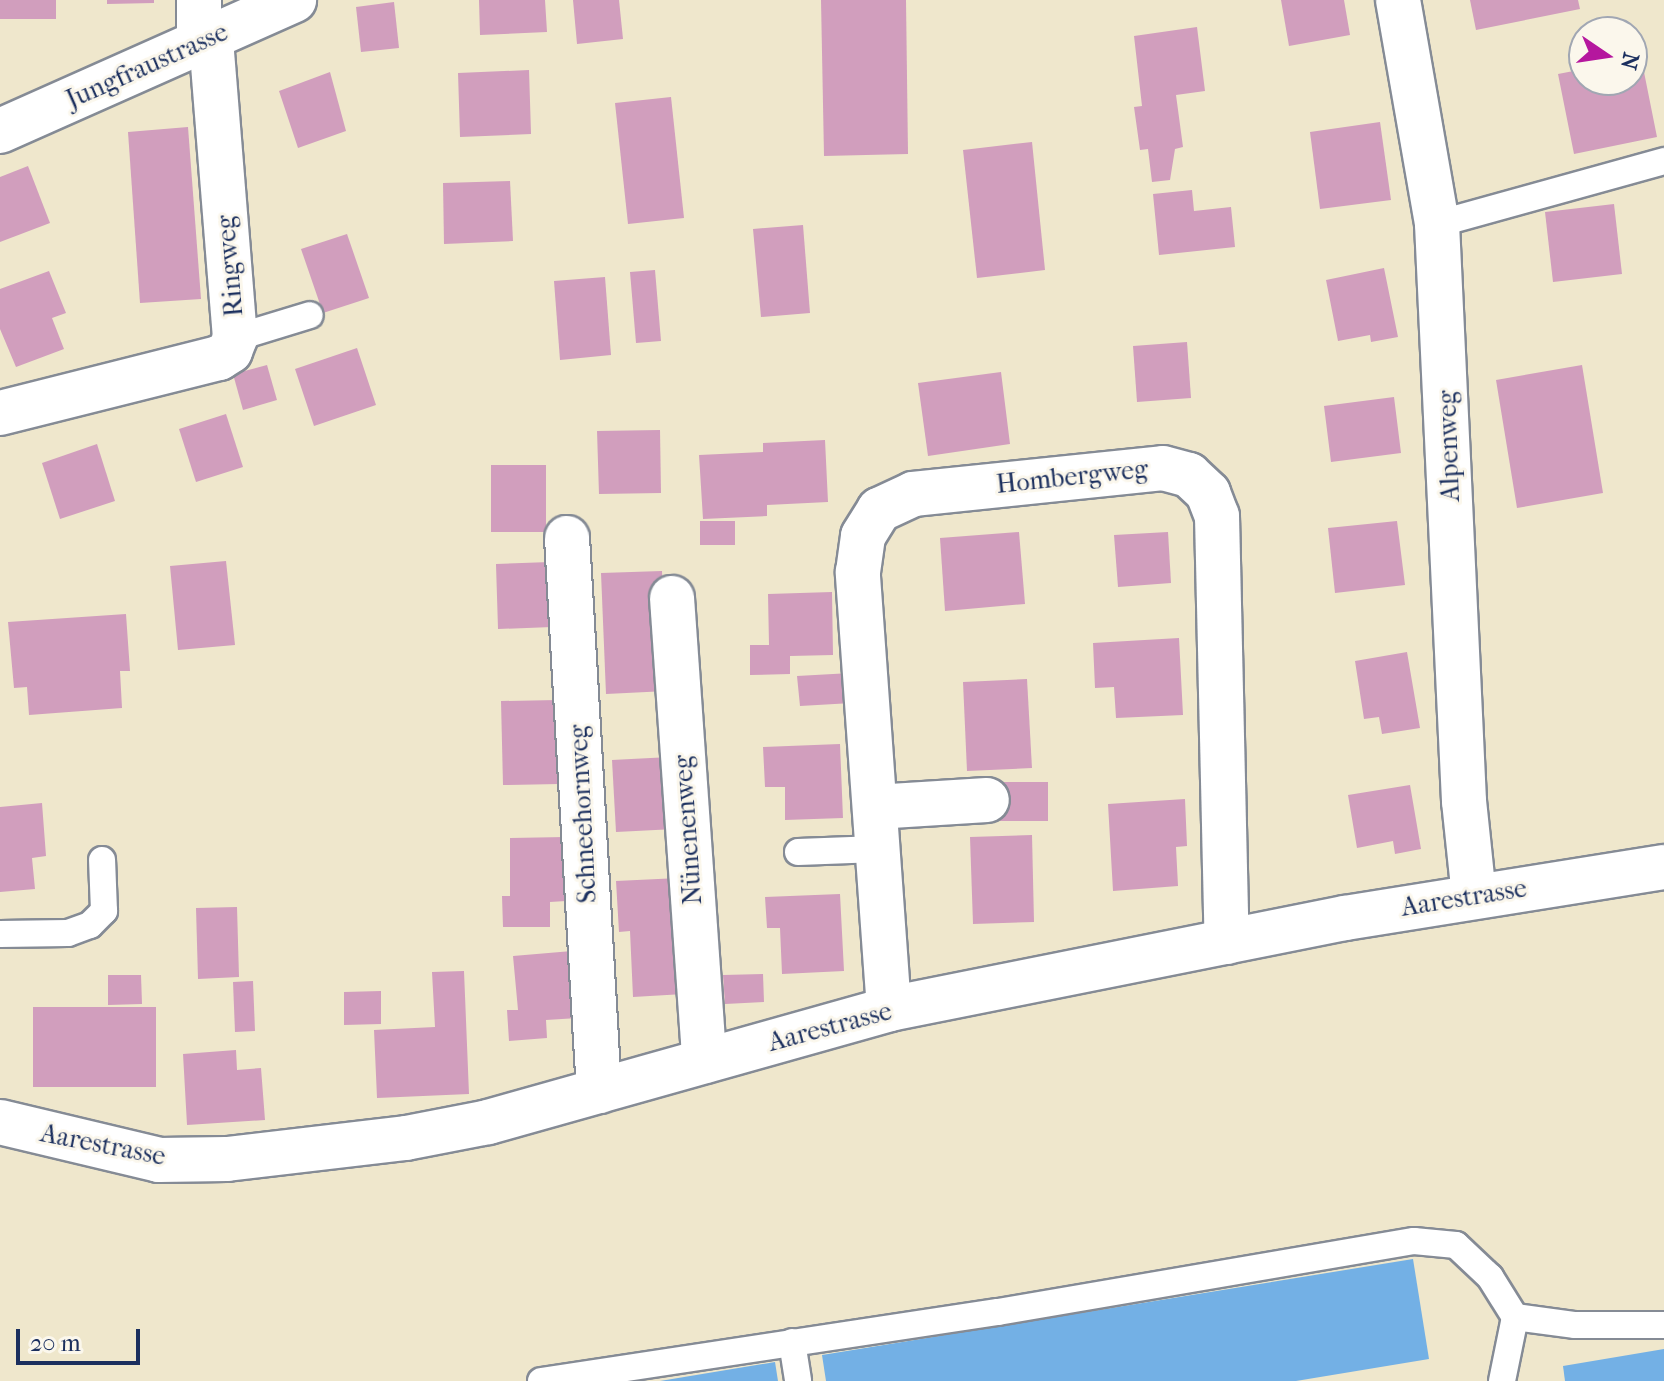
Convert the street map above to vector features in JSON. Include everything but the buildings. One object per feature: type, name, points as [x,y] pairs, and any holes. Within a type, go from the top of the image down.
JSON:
[{"type":"street","name":"Jungfraustrasse","points":[[0,131],[203,27],[294,0]]},
{"type":"street","name":"Alpenweg","points":[[1398,0],[1437,224],[1464,801],[1474,896]]},
{"type":"street","name":"Ringweg","points":[[0,413],[219,358],[230,351],[235,338],[203,27]]},
{"type":"street","name":"Hombergweg","points":[[889,1009],[858,572],[863,536],[879,510],[913,494],[1163,468],[1189,475],[1208,493],[1217,516],[1227,942]]},
{"type":"street","name":"Schneehornweg","points":[[567,538],[599,1091]]},
{"type":"street","name":"Nünenenweg","points":[[672,598],[704,1061]]},
{"type":"street","points":[[876,828],[987,800]]},
{"type":"street","name":"Aarestrasse","points":[[0,1122],[159,1160],[227,1159],[406,1138],[488,1122],[889,1009],[1474,896],[1664,867]]},
{"type":"lane","points":[[1437,224],[1664,161]]},
{"type":"lane","points":[[235,338],[310,315]]},
{"type":"lane","points":[[798,852],[876,828]]},
{"type":"lane","points":[[0,934],[68,933],[90,925],[104,911],[102,860]]},
{"type":"lane","points":[[541,1381],[1414,1241],[1456,1245],[1490,1277],[1515,1317],[1502,1381]]},
{"type":"lane","points":[[1515,1317],[1606,1327],[1664,1325]]},
{"type":"lane","points":[[792,1342],[798,1381]]},
{"type":"water","points":[[1413,1259],[1429,1359],[1296,1381],[826,1381],[822,1355]]},
{"type":"water","points":[[1664,1349],[1664,1381],[1565,1381],[1563,1366]]},
{"type":"water","points":[[775,1362],[778,1381],[660,1381]]}]
